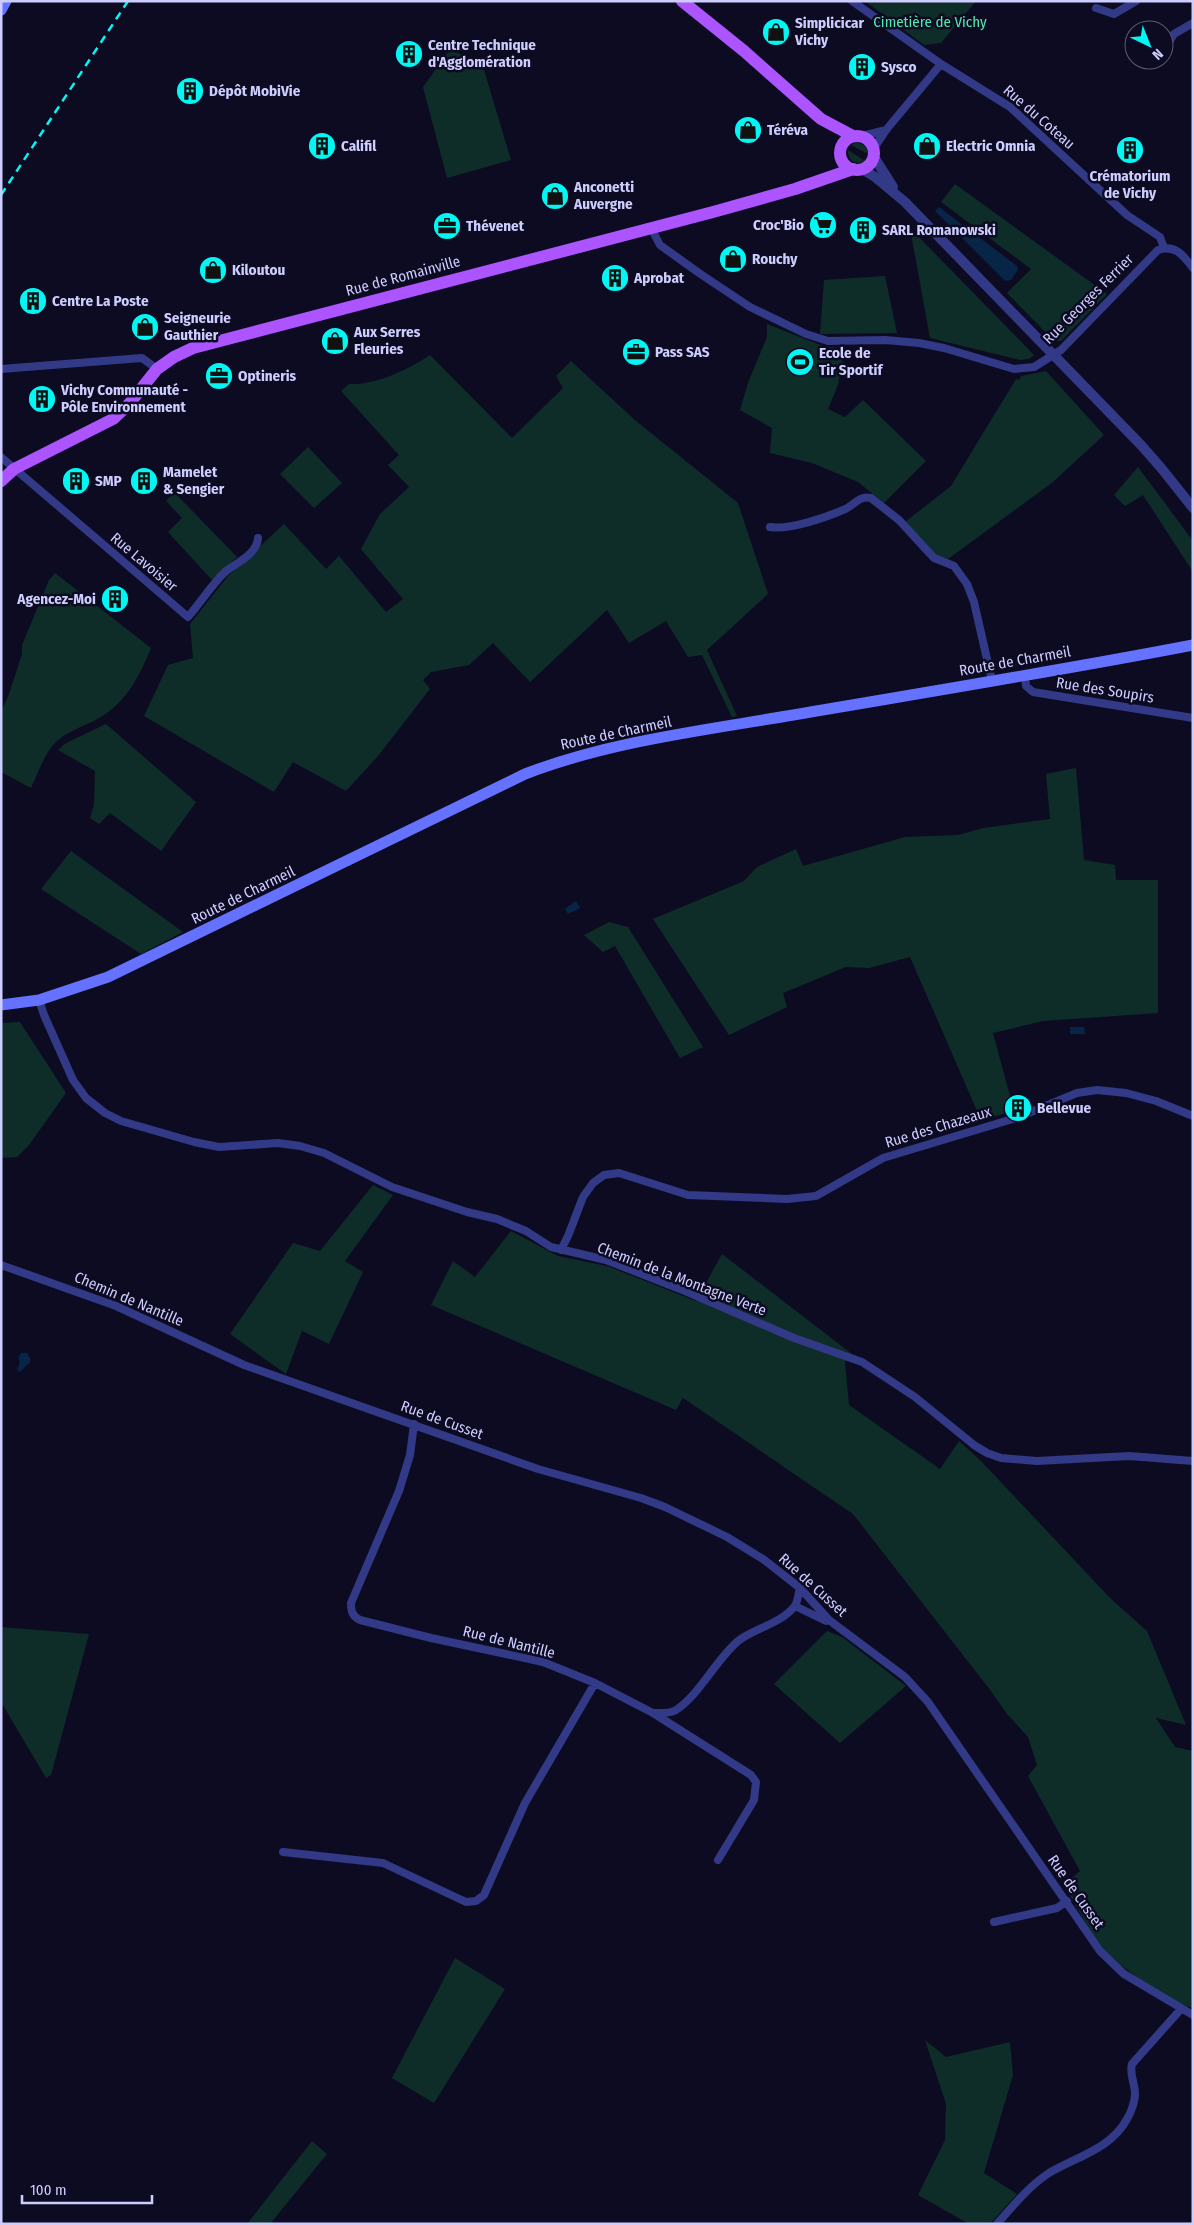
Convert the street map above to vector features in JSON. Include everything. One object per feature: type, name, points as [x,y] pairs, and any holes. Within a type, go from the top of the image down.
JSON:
[{"type":"main road","points":[[1,10],[6,1]]},
{"type":"main road","points":[[682,1],[744,51],[820,119],[841,153],[845,165],[857,169],[869,165],[874,153],[870,141],[820,119]]},
{"type":"main road","points":[[841,153],[846,140],[858,136]]},
{"type":"main road","name":"Rue de Romainville","points":[[816,180],[841,153]]},
{"type":"main road","name":"Rue de Romainville","points":[[1,481],[14,469],[114,419],[129,404],[157,369],[174,357],[193,348],[652,228],[795,189],[816,180],[857,169]]},
{"type":"main road","name":"Route de Charmeil","points":[[1,1005],[39,1000],[108,977],[525,774],[563,759],[605,748],[703,730],[1193,645]]},
{"type":"street","name":"Rue du Coteau","points":[[852,1],[941,64],[1010,107],[1127,215],[1160,237],[1164,248]]},
{"type":"street","points":[[1096,8],[1114,14],[1136,1]]},
{"type":"street","points":[[1174,34],[1193,23]]},
{"type":"street","points":[[906,204],[881,171],[874,153],[886,130],[941,64]]},
{"type":"street","points":[[858,136],[886,130]]},
{"type":"street","points":[[857,169],[875,177],[906,204],[1162,469],[1193,508]]},
{"type":"street","name":"Rue Georges Ferrier","points":[[652,228],[656,239],[664,249],[728,293],[775,320],[818,339],[840,341],[885,340],[919,343],[944,348],[1014,369],[1034,367],[1061,350],[1152,254],[1164,248]]},
{"type":"street","points":[[1164,248],[1169,247],[1178,251],[1193,268]]},
{"type":"street","points":[[1,369],[142,358],[157,369]]},
{"type":"street","name":"Rue Lavoisier","points":[[1,457],[188,617],[224,573],[254,550],[258,538]]},
{"type":"street","points":[[770,527],[782,528],[837,513],[849,508],[860,499],[871,498],[899,520],[934,558],[958,570],[967,584],[974,602],[992,681]]},
{"type":"street","name":"Rue des Soupirs","points":[[1024,675],[1026,686],[1033,692],[1193,718]]},
{"type":"street","name":"Chemin de la Montagne Verte","points":[[39,1000],[74,1080],[86,1098],[105,1113],[121,1121],[219,1147],[278,1143],[300,1146],[324,1153],[392,1187],[467,1212],[497,1219],[526,1231],[551,1247],[606,1260],[794,1338],[862,1362],[914,1397],[964,1439],[986,1453],[1001,1458],[1037,1461],[1129,1456],[1193,1461]]},
{"type":"street","name":"Rue des Chazeaux","points":[[561,1250],[583,1197],[593,1184],[604,1175],[619,1173],[688,1195],[787,1199],[816,1196],[883,1158],[1019,1117],[1077,1093],[1097,1090],[1126,1093],[1156,1101],[1193,1116]]},
{"type":"street","name":"Chemin de Nantille","points":[[1,1265],[116,1306],[244,1364]]},
{"type":"street","name":"Rue de Cusset","points":[[244,1364],[538,1469],[641,1498],[665,1507],[727,1537],[763,1559],[800,1588],[830,1620],[905,1677],[928,1702],[1100,1951],[1124,1974],[1193,2015]]},
{"type":"street","name":"Rue de Nantille","points":[[414,1424],[410,1456],[399,1491],[351,1603],[351,1612],[355,1617],[431,1638],[543,1662],[595,1683],[653,1713],[751,1775],[756,1782],[754,1800],[718,1860]]},
{"type":"street","points":[[653,1713],[674,1712],[686,1701],[721,1658],[740,1640],[774,1622],[795,1606],[800,1588]]},
{"type":"street","points":[[795,1606],[826,1621],[830,1620]]},
{"type":"street","points":[[283,1852],[383,1863],[466,1902],[476,1901],[484,1895],[525,1803],[595,1683]]},
{"type":"street","points":[[674,1712],[674,1722],[678,1730]]},
{"type":"street","points":[[994,1922],[1058,1908],[1067,1901]]},
{"type":"street","points":[[997,2224],[1020,2197],[1049,2174],[1094,2151],[1116,2133],[1127,2120],[1136,2093],[1130,2070],[1132,2064],[1181,2009]]},
{"type":"green space","name":"Cimetière de Vichy","points":[[865,1],[976,1],[941,43],[924,45]]},
{"type":"green space","points":[[451,48],[484,70],[511,160],[447,178],[423,87]]},
{"type":"green space","points":[[856,142],[866,146],[868,154],[851,145]]},
{"type":"green space","points":[[848,150],[865,161],[858,163],[853,161],[849,157]]},
{"type":"green space","points":[[955,184],[1107,294],[1061,341],[1054,341],[1007,293],[1031,269],[941,202]]},
{"type":"green space","points":[[910,228],[1034,355],[1029,359],[1020,360],[930,338]]},
{"type":"green space","points":[[885,276],[897,333],[820,334],[824,280]]},
{"type":"green space","points":[[767,324],[823,346],[847,349],[844,353],[838,385],[828,409],[845,417],[863,400],[926,461],[884,503],[858,482],[812,463],[770,453],[772,428],[740,410],[749,380],[767,337]]},
{"type":"green space","points":[[430,355],[512,438],[563,388],[556,376],[571,361],[636,421],[738,503],[768,594],[707,650],[737,716],[732,717],[702,655],[688,657],[666,621],[629,643],[607,610],[530,682],[493,643],[469,665],[431,672],[423,680],[430,689],[378,756],[346,791],[293,762],[274,792],[144,716],[168,665],[193,658],[190,624],[228,576],[284,524],[326,569],[339,556],[386,612],[403,599],[361,549],[380,514],[409,487],[388,465],[399,455],[341,391],[349,384],[360,384],[391,376]]},
{"type":"green space","points":[[1046,371],[1104,435],[1053,482],[948,559],[938,557],[905,522],[951,486],[1016,379],[1019,380],[1021,376]]},
{"type":"green space","points":[[308,447],[342,483],[314,508],[280,474]]},
{"type":"green space","points":[[1138,467],[1193,541],[1193,572],[1143,495],[1125,506],[1114,495]]},
{"type":"green space","points":[[174,492],[237,557],[212,580],[168,532],[182,518],[166,501]]},
{"type":"green space","points":[[55,573],[151,648],[135,681],[114,707],[105,715],[68,733],[54,744],[44,758],[31,788],[1,772],[1,711],[8,697],[22,654],[22,645],[49,580]]},
{"type":"green space","points":[[106,724],[196,802],[161,851],[110,813],[99,824],[90,818],[94,804],[95,771],[58,750],[66,743]]},
{"type":"green space","points":[[1076,768],[1084,860],[1115,865],[1116,880],[1158,880],[1158,1013],[1043,1021],[993,1033],[1014,1111],[981,1120],[910,957],[869,968],[846,967],[783,993],[787,1007],[729,1035],[653,919],[744,881],[757,867],[796,849],[803,866],[905,837],[958,835],[983,828],[1050,819],[1046,774]]},
{"type":"green space","points":[[71,851],[183,932],[141,954],[41,889]]},
{"type":"green space","points":[[609,922],[628,927],[703,1047],[680,1058],[615,946],[603,952],[584,935]]},
{"type":"green space","points":[[20,1022],[66,1093],[29,1145],[17,1157],[1,1158],[1,1023]]},
{"type":"green space","points":[[373,1185],[393,1195],[345,1261],[363,1272],[329,1344],[302,1331],[286,1374],[230,1334],[293,1243],[320,1251]]},
{"type":"green space","points":[[511,1231],[558,1256],[607,1266],[696,1301],[722,1254],[852,1354],[845,1362],[849,1405],[940,1469],[959,1441],[980,1460],[1111,1599],[1147,1631],[1186,1725],[1156,1718],[1175,1747],[1193,1751],[1193,2008],[1170,1998],[1133,1974],[1103,1948],[1092,1933],[1064,1885],[1080,1871],[1028,1776],[1037,1765],[1028,1737],[1007,1714],[853,1514],[683,1398],[676,1410],[431,1305],[453,1261],[475,1277]]},
{"type":"green space","points":[[1,1627],[89,1634],[51,1775],[46,1778],[1,1702]]},
{"type":"green space","points":[[827,1631],[842,1637],[906,1686],[840,1743],[774,1684]]},
{"type":"green space","points":[[455,1958],[505,1989],[434,2103],[392,2078]]},
{"type":"green space","points":[[925,2040],[946,2057],[1010,2042],[1013,2075],[984,2173],[1017,2194],[990,2224],[969,2224],[918,2195],[945,2140],[946,2104]]},
{"type":"green space","points":[[312,2141],[327,2154],[270,2224],[247,2224]]},
{"type":"water","points":[[939,207],[1017,266],[1018,269],[1011,280],[1005,281],[935,211]]},
{"type":"water","points":[[576,901],[580,908],[568,914],[565,909]]},
{"type":"water","points":[[1070,1027],[1084,1027],[1085,1034],[1070,1034]]},
{"type":"water","points":[[21,1353],[27,1353],[30,1362],[20,1372],[17,1370],[20,1362],[18,1358]]},
{"type":"railway","points":[[1,195],[128,1]]},
{"type":"place","name":"Simplicicar Vichy","points":[[776,32]]},
{"type":"place","name":"Centre Technique d'Agglomération","points":[[409,54]]},
{"type":"place","name":"Sysco","points":[[862,67]]},
{"type":"place","name":"Dépôt MobiVie","points":[[190,91]]},
{"type":"place","name":"Téréva","points":[[748,130]]},
{"type":"place","name":"Califil","points":[[322,146]]},
{"type":"place","name":"Electric Omnia","points":[[927,146]]},
{"type":"place","name":"Crématorium de Vichy","points":[[1130,150]]},
{"type":"place","name":"Anconetti Auvergne","points":[[555,196]]},
{"type":"place","name":"Croc'Bio","points":[[823,225]]},
{"type":"place","name":"Thévenet","points":[[447,226]]},
{"type":"place","name":"SARL Romanowski","points":[[863,230]]},
{"type":"place","name":"Rouchy","points":[[733,259]]},
{"type":"place","name":"Kiloutou","points":[[213,270]]},
{"type":"place","name":"Aprobat","points":[[615,278]]},
{"type":"place","name":"Centre La Poste","points":[[33,301]]},
{"type":"place","name":"Seigneurie Gauthier","points":[[145,327]]},
{"type":"place","name":"Aux Serres Fleuries","points":[[335,341]]},
{"type":"place","name":"Pass SAS","points":[[636,352]]},
{"type":"place","name":"Ecole de Tir Sportif","points":[[800,362]]},
{"type":"place","name":"Optineris","points":[[219,376]]},
{"type":"place","name":"Vichy Communauté - Pôle Environnement","points":[[42,399]]},
{"type":"place","name":"SMP","points":[[76,481]]},
{"type":"place","name":"Mamelet & Sengier","points":[[144,481]]},
{"type":"place","name":"Agencez-Moi","points":[[115,599]]},
{"type":"place","name":"Bellevue","points":[[1018,1108]]}]
